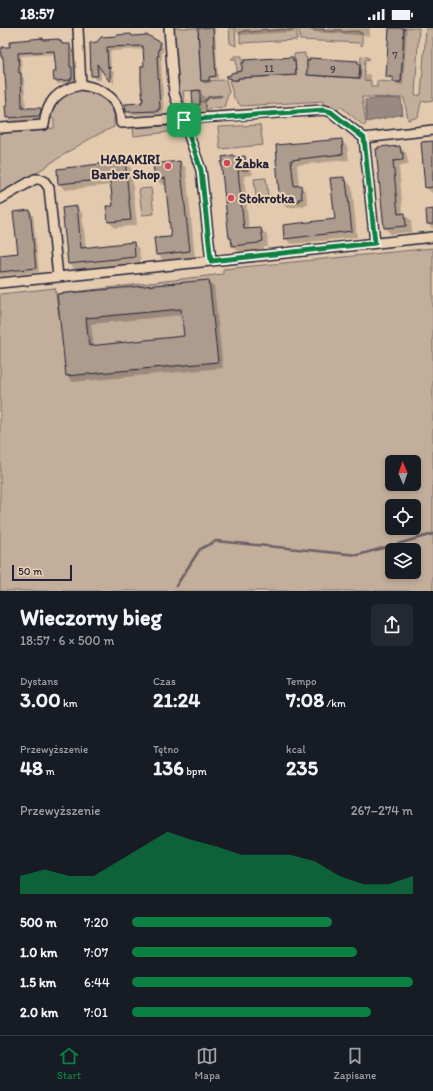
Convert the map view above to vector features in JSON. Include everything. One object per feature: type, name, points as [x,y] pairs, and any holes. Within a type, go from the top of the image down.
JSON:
[{"type":"street","points":[[78,28],[81,85]]},
{"type":"street","points":[[169,28],[174,93],[201,170],[211,261]]},
{"type":"street","points":[[0,128],[44,125],[47,110],[51,102],[58,94],[81,85],[90,86],[107,94],[117,106],[120,113],[121,123],[324,110],[331,112],[364,138],[433,130]]},
{"type":"street","points":[[364,138],[375,243]]},
{"type":"street","points":[[0,199],[35,179],[39,179],[47,184],[49,188],[58,277]]},
{"type":"street","points":[[0,283],[433,237]]},
{"type":"shaded area","points":[[173,28],[200,28],[198,34],[201,81],[226,80],[229,92],[224,107],[207,109],[206,114],[205,102],[200,102],[199,90],[183,91],[185,104],[182,105],[177,89]]},
{"type":"shaded area","points":[[229,28],[235,28],[236,46],[230,43]]},
{"type":"shaded area","points":[[292,28],[297,28],[297,40],[240,43],[240,32],[243,31],[249,30],[250,32],[267,29],[267,31],[284,29],[292,30]]},
{"type":"shaded area","points":[[299,28],[310,28],[310,30],[324,29],[324,31],[341,30],[342,32],[359,31],[359,33],[362,33],[362,46],[359,43],[300,40]]},
{"type":"shaded area","points":[[404,28],[419,28],[415,95],[421,95],[426,28],[433,28],[433,100],[421,102],[418,117],[408,120],[404,98],[362,97],[366,124],[364,126],[340,106],[337,111],[323,107],[323,101],[241,106],[234,98],[229,80],[238,80],[236,59],[231,59],[235,56],[242,56],[243,77],[296,74],[294,54],[305,53],[305,57],[307,58],[307,75],[360,79],[361,56],[370,59],[365,60],[364,80],[371,81],[371,87],[377,87],[377,81],[401,82]]},
{"type":"shaded area","points":[[82,89],[94,92],[108,102],[117,117],[114,117],[114,127],[70,150],[15,186],[0,194],[0,132],[54,128],[54,119],[49,118],[54,106],[65,95]]},
{"type":"shaded area","points":[[382,98],[401,99],[403,114],[367,122],[365,100]]},
{"type":"shaded area","points":[[260,125],[263,145],[220,149],[218,127]]},
{"type":"shaded area","points":[[164,126],[176,128],[183,136],[179,137],[178,131],[134,136],[133,128]]},
{"type":"shaded area","points":[[266,178],[269,203],[257,205],[254,179]]},
{"type":"shaded area","points":[[151,188],[154,214],[142,215],[139,189]]},
{"type":"shaded area","points":[[433,248],[433,591],[0,591],[0,294],[55,288],[59,315],[58,294],[223,274],[223,269]]},
{"type":"building","points":[[198,28],[213,28],[216,76],[209,77],[209,81],[201,81]]},
{"type":"building","points":[[389,28],[404,28],[401,82],[393,82],[393,77],[386,77]]},
{"type":"building","points":[[131,34],[132,36],[147,35],[160,42],[160,49],[158,49],[159,56],[157,56],[160,109],[158,109],[158,111],[126,112],[125,104],[142,103],[141,101],[143,101],[141,66],[144,66],[143,46],[107,47],[108,68],[110,67],[110,82],[97,64],[98,76],[91,76],[90,43],[97,42],[101,37]]},
{"type":"building","points":[[43,38],[43,40],[59,39],[62,44],[70,44],[70,67],[72,67],[72,78],[71,80],[54,81],[53,72],[56,72],[54,51],[18,53],[19,73],[21,73],[22,108],[41,108],[41,111],[39,116],[6,118],[5,106],[7,106],[5,74],[3,57],[1,57],[1,49],[2,47],[10,47],[9,43],[11,43],[11,41]]},
{"type":"building","points":[[293,57],[293,61],[295,60],[296,75],[238,78],[238,80],[226,78],[226,76],[231,75],[231,73],[242,71],[242,63],[244,63],[244,60]]},
{"type":"building","points":[[310,58],[358,61],[360,64],[359,78],[307,75],[307,60],[309,61]]},
{"type":"building","points":[[200,90],[200,105],[193,105],[192,91]]},
{"type":"building","points":[[342,139],[343,154],[291,160],[294,186],[301,185],[302,199],[298,199],[299,201],[280,203],[276,145]]},
{"type":"building","points":[[433,141],[433,187],[425,188],[421,142]]},
{"type":"building","points":[[400,146],[401,153],[403,153],[403,160],[393,161],[398,214],[405,213],[406,226],[384,228],[376,149],[378,149],[378,147]]},
{"type":"building","points":[[233,155],[234,157],[245,156],[248,170],[238,170],[244,229],[261,228],[263,241],[259,243],[232,246],[231,238],[229,238],[221,162],[223,161],[222,157]]},
{"type":"building","points":[[125,161],[131,220],[108,222],[106,206],[113,206],[110,179],[58,184],[57,169]]},
{"type":"building","points":[[180,161],[190,251],[156,255],[154,238],[171,237],[165,178],[155,180],[153,164]]},
{"type":"building","points":[[344,177],[344,181],[346,180],[352,231],[284,239],[283,225],[335,219],[330,178]]},
{"type":"building","points":[[77,206],[81,248],[134,242],[135,257],[68,264],[62,208]]},
{"type":"building","points":[[433,209],[433,224],[427,224],[426,210]]},
{"type":"building","points":[[30,210],[36,268],[0,272],[0,255],[18,253],[13,212]]},
{"type":"building","points":[[209,280],[218,362],[66,376],[57,294]],"holes":[[[181,309],[184,336],[89,346],[86,318]]]},
{"type":"waterway","points":[[205,101],[209,97],[221,96]]},
{"type":"waterway","points":[[176,586],[200,549],[216,541],[358,555],[433,534]]},
{"type":"place","name":"Żabka","points":[[227,163]]},
{"type":"place","name":"HARAKIRI Barber Shop","points":[[168,166]]},
{"type":"place","name":"Stokrotka","points":[[231,198]]},
{"type":"route","points":[[324,110],[331,112],[364,138],[375,243],[211,261],[204,183],[197,154],[184,120],[324,110]]}]
